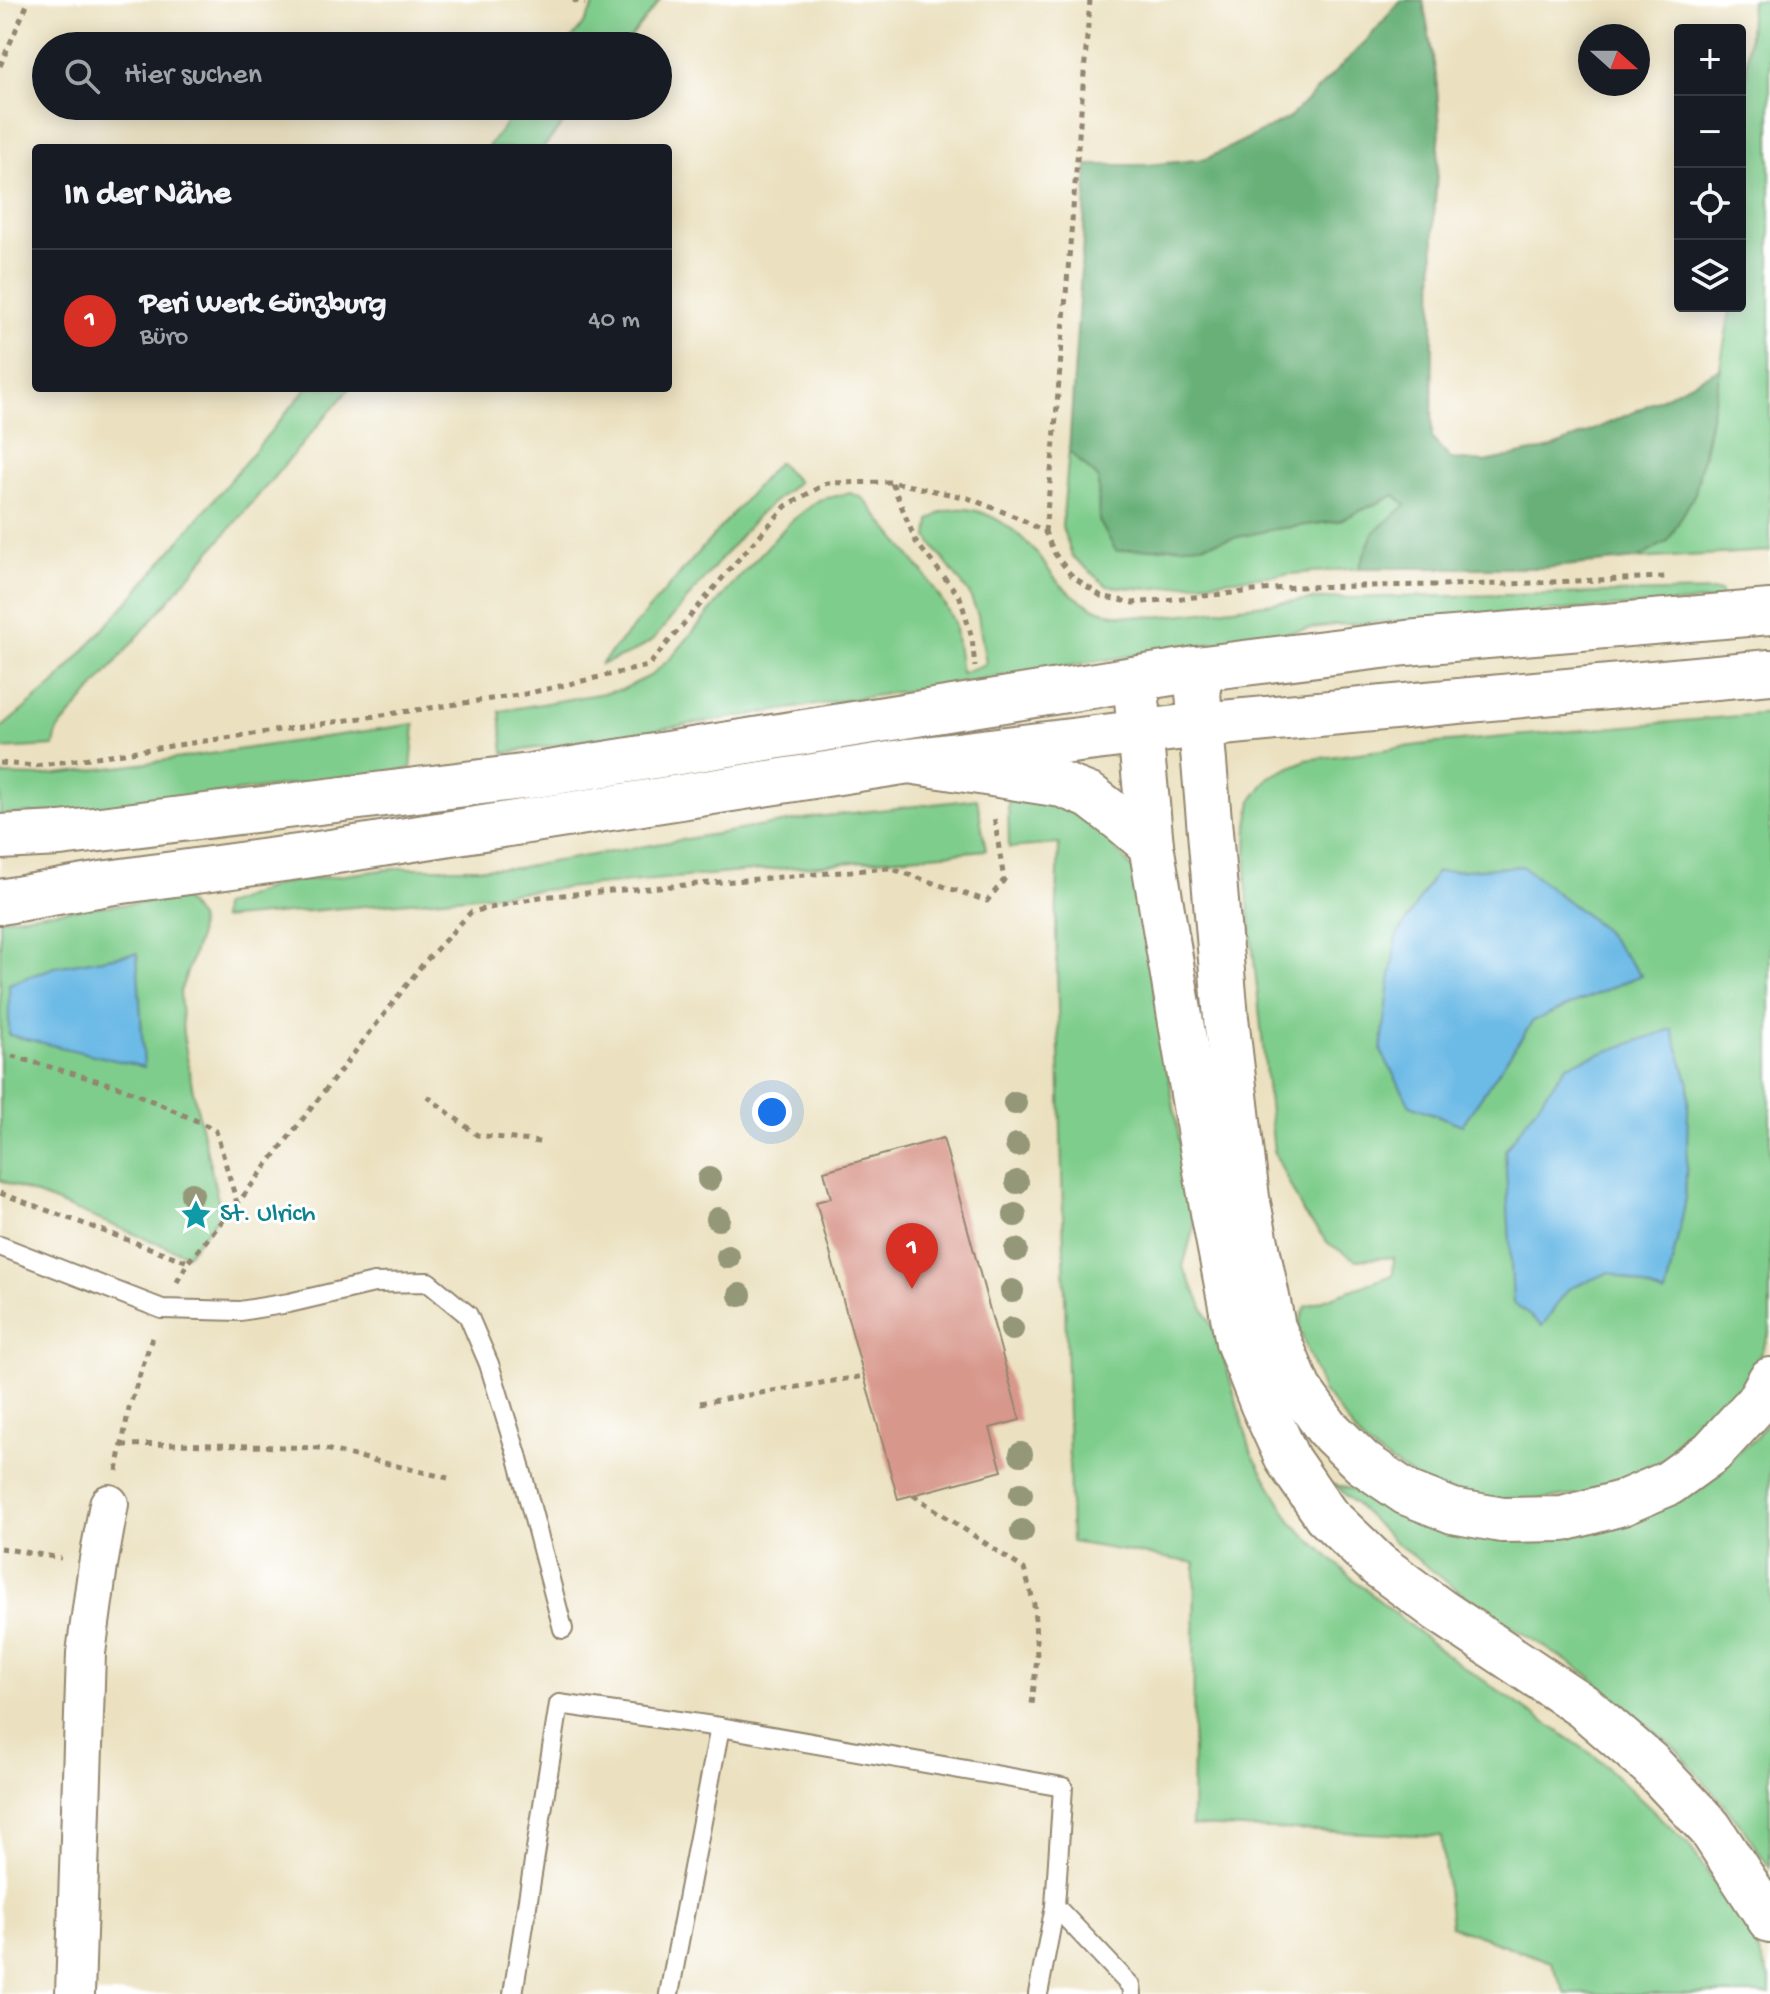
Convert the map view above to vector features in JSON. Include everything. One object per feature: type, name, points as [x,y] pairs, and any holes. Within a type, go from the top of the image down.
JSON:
[{"type":"main road","points":[[0,837],[60,834],[530,776],[1196,669],[1406,643],[1770,612]]},
{"type":"main road","points":[[1196,669],[1226,1018],[1247,1198],[1273,1327],[1299,1389],[1327,1428],[1363,1463],[1407,1493],[1453,1511],[1502,1520],[1563,1519],[1622,1503],[1669,1483],[1712,1452],[1757,1403],[1770,1380]]},
{"type":"main road","points":[[0,902],[909,761],[1201,725],[1750,673]]},
{"type":"main road","points":[[1135,679],[1151,845],[1238,1342],[1288,1460],[1326,1515],[1378,1565],[1439,1610],[1584,1707],[1650,1764],[1710,1828],[1770,1920]]},
{"type":"main road","points":[[909,761],[1062,785],[1090,796],[1151,845]]},
{"type":"main road","points":[[0,884],[108,883]]},
{"type":"street","points":[[75,1994],[86,1653],[109,1504]]},
{"type":"lane","points":[[0,1246],[162,1309],[240,1311],[374,1283],[428,1282],[468,1315],[489,1364],[518,1458],[563,1629]]},
{"type":"lane","points":[[513,1994],[559,1704],[720,1727],[1063,1787],[1055,1906],[1038,1994]]},
{"type":"lane","points":[[669,1994],[720,1727]]},
{"type":"lane","points":[[1055,1906],[1131,1986],[1132,1994]]},
{"type":"path","points":[[0,66],[29,0]]},
{"type":"path","points":[[573,0],[585,4]]},
{"type":"path","points":[[1090,0],[1045,532],[1055,554],[1072,576],[1101,596],[1133,603],[1294,587],[1508,584],[1678,577]]},
{"type":"path","points":[[0,763],[35,766],[493,699],[648,666],[786,506],[827,483],[892,482],[968,498],[1045,532]]},
{"type":"path","points":[[892,482],[916,542],[960,597],[972,638],[975,669]]},
{"type":"path","points":[[0,1193],[188,1262],[237,1204],[423,964],[471,912],[540,897],[889,868],[987,901],[1004,880],[992,804]]},
{"type":"path","points":[[12,1056],[123,1088],[216,1131],[237,1204]]},
{"type":"path","points":[[427,1096],[477,1135],[540,1142]]},
{"type":"path","points":[[109,1504],[129,1408],[162,1309]]},
{"type":"path","points":[[700,1403],[864,1376]]},
{"type":"path","points":[[122,1445],[321,1448],[448,1478]]},
{"type":"path","points":[[913,1495],[1024,1569],[1034,1604],[1037,1657],[1032,1705]]},
{"type":"path","points":[[0,1548],[98,1565]]},
{"type":"green space","points":[[597,0],[660,0],[635,32],[577,32]]},
{"type":"green space","points":[[1401,0],[1423,0],[1436,75],[1440,128],[1434,216],[1432,439],[1451,459],[1485,462],[1552,448],[1634,412],[1721,368],[1695,493],[1668,541],[1637,559],[1543,568],[1359,568],[1373,533],[1406,505],[1395,495],[1338,521],[1275,529],[1201,545],[1116,551],[1099,521],[1098,478],[1069,451],[1088,165],[1147,165],[1206,159],[1289,118],[1368,39]]},
{"type":"green space","points":[[1751,0],[1770,0],[1770,551],[1637,559],[1668,541],[1695,493],[1730,312],[1746,312],[1746,81]]},
{"type":"green space","points":[[509,120],[566,120],[546,144],[490,144]]},
{"type":"green space","points":[[304,392],[347,392],[57,731],[54,746],[0,749],[0,729],[54,684],[134,595]]},
{"type":"green space","points":[[1069,451],[1098,478],[1099,521],[1275,529],[1338,521],[1395,495],[1407,505],[1373,533],[1359,568],[1150,589],[1107,586],[1072,556],[1062,527]]},
{"type":"green space","points":[[778,462],[798,482],[758,515],[653,640],[600,665]]},
{"type":"green space","points":[[850,493],[863,498],[923,572],[944,604],[954,622],[961,673],[986,664],[978,616],[969,593],[928,537],[930,520],[956,509],[984,513],[997,519],[1035,551],[1065,589],[1091,606],[1118,615],[1175,615],[1339,598],[1720,591],[1723,600],[1333,625],[504,753],[500,711],[621,690],[650,676],[673,656],[789,523],[819,500]]},
{"type":"green space","points":[[1770,713],[1770,1331],[1752,1374],[1708,1434],[1672,1461],[1610,1492],[1507,1503],[1429,1487],[1366,1446],[1323,1391],[1298,1326],[1306,1306],[1393,1275],[1394,1257],[1356,1260],[1328,1243],[1304,1214],[1274,1152],[1246,883],[1252,800],[1269,777],[1306,760],[1427,744]]},
{"type":"green space","points":[[415,724],[411,769],[96,810],[0,815],[0,775],[40,776],[126,766]]},
{"type":"green space","points":[[1008,796],[1055,803],[1100,829],[1134,871],[1194,1226],[1183,1267],[1217,1336],[1252,1454],[1293,1524],[1354,1580],[1445,1654],[1596,1757],[1688,1844],[1751,1935],[1770,1978],[1770,1994],[1566,1994],[1551,1962],[1451,1926],[1441,1836],[1192,1826],[1195,1563],[1071,1542],[1056,929],[1059,844],[1009,848]]},
{"type":"green space","points":[[977,799],[986,850],[221,919],[222,906],[283,883],[398,868],[516,868],[816,817]]},
{"type":"green space","points":[[183,899],[199,918],[198,940],[180,992],[183,1034],[221,1213],[187,1255],[0,1180],[0,919]]},
{"type":"green space","points":[[1770,1419],[1770,1868],[1742,1826],[1678,1751],[1584,1672],[1472,1601],[1395,1542],[1335,1485],[1366,1493],[1407,1513],[1463,1532],[1703,1482],[1755,1439]]},
{"type":"water","points":[[1522,866],[1600,926],[1641,975],[1533,1021],[1462,1125],[1410,1105],[1381,1051],[1396,938],[1436,872]]},
{"type":"water","points":[[137,953],[144,1067],[9,1035],[9,984],[55,967]]},
{"type":"water","points":[[1672,1029],[1689,1084],[1685,1204],[1665,1295],[1610,1272],[1568,1289],[1542,1326],[1513,1302],[1505,1150],[1567,1065]]},
{"type":"building","points":[[943,1138],[1020,1420],[990,1428],[1002,1471],[898,1499],[816,1202],[831,1198],[824,1171]]},
{"type":"place","name":"St. Ulrich","points":[[196,1215]]},
{"type":"place","name":"Peri Werk Günzburg","points":[[912,1289]]}]
